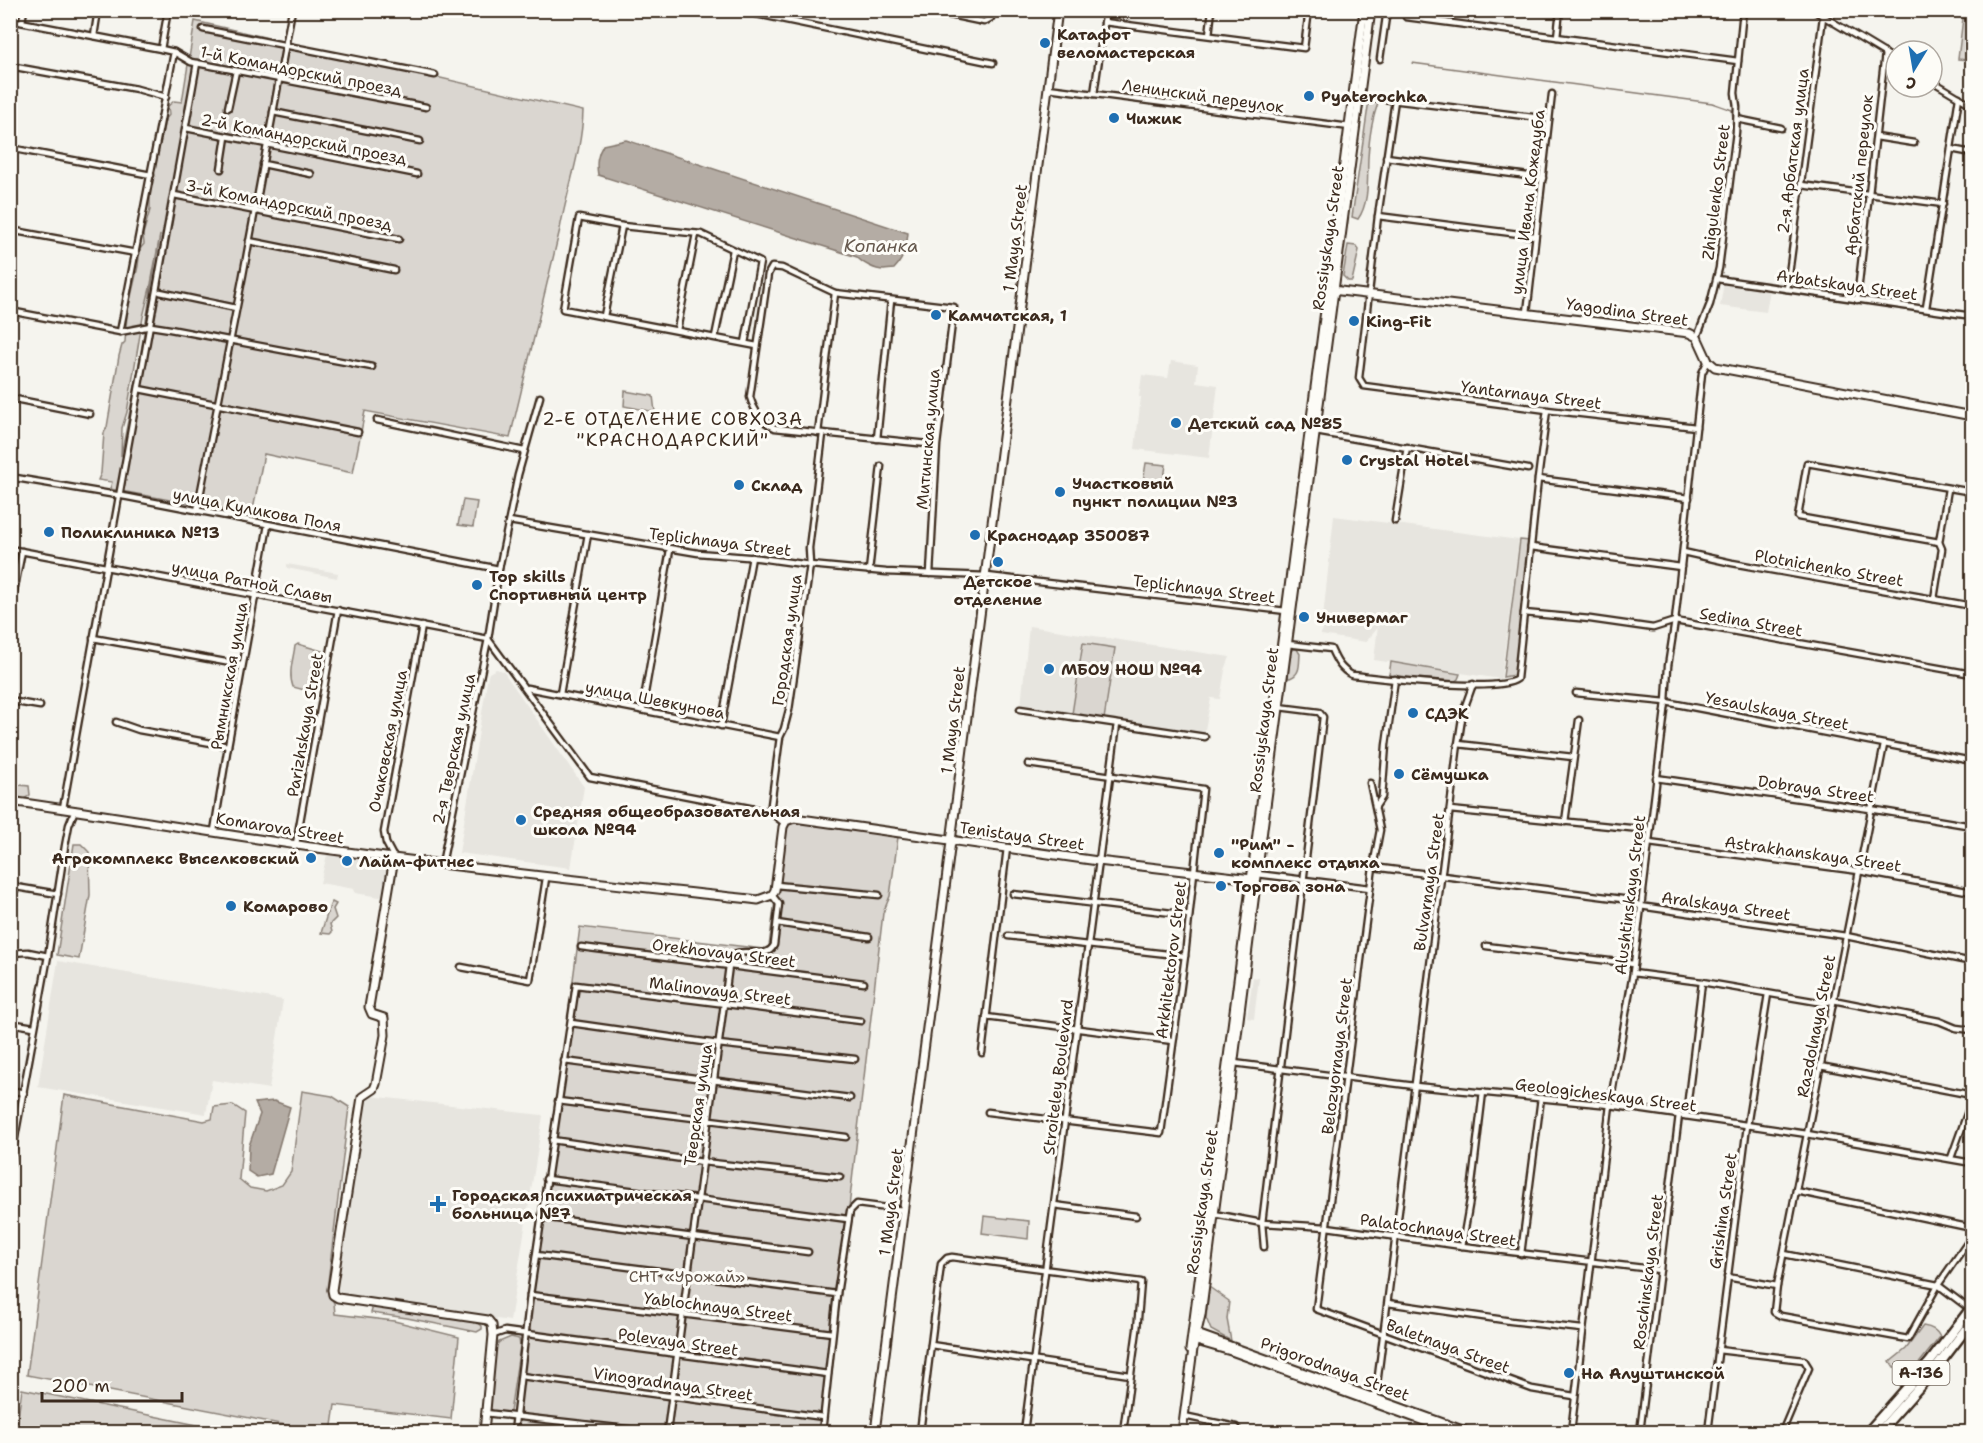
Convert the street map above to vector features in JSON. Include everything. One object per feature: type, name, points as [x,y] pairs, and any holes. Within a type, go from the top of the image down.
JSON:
[{"type":"highway","name":"А-136","points":[[1868,1432],[1930,1362],[1972,1309]]},
{"type":"highway","name":"А-136","points":[[1879,1432],[1936,1368],[1972,1321]]},
{"type":"street","points":[[22,22],[24,10]]},
{"type":"street","points":[[94,36],[98,10]]},
{"type":"street","points":[[161,49],[168,10]]},
{"type":"street","points":[[197,511],[292,10]]},
{"type":"street","points":[[737,10],[993,63]]},
{"type":"street","points":[[777,18],[778,10]]},
{"type":"street","points":[[926,10],[980,21],[989,20],[994,10]]},
{"type":"street","name":"1 Maya Street","points":[[875,1432],[1058,10]]},
{"type":"street","points":[[1094,94],[1106,10]]},
{"type":"street","points":[[1209,34],[1212,10]]},
{"type":"street","points":[[1104,22],[1304,48],[1309,10]]},
{"type":"street","name":"Rossiyskaya Street","points":[[1211,1214],[1234,1063],[1254,877],[1287,644],[1288,611],[1333,304],[1331,290],[1336,277],[1364,10]]},
{"type":"street","name":"Rossiyskaya Street","points":[[1181,1432],[1352,128],[1359,102],[1371,10]]},
{"type":"street","points":[[1380,59],[1387,10]]},
{"type":"street","points":[[1557,37],[1560,10]]},
{"type":"street","name":"Zhigulenko Street","points":[[1697,337],[1717,279],[1737,119],[1735,93],[1743,10]]},
{"type":"street","points":[[1813,10],[1884,52]]},
{"type":"street","name":"2-я Арбатская улица","points":[[1788,289],[1823,16]]},
{"type":"street","points":[[1406,17],[1738,61]]},
{"type":"street","name":"1-й Командорский проезд","points":[[10,20],[174,52],[191,62],[426,107]]},
{"type":"street","points":[[203,29],[435,75]]},
{"type":"street","points":[[120,332],[174,52]]},
{"type":"street","name":"Арбатский переулок","points":[[1857,300],[1884,62]]},
{"type":"street","points":[[63,808],[197,63]]},
{"type":"street","points":[[10,66],[137,89],[166,97]]},
{"type":"street","points":[[228,108],[236,71]]},
{"type":"street","name":"Ленинский переулок","points":[[1048,88],[1352,128]]},
{"type":"street","points":[[1944,88],[1972,105]]},
{"type":"street","name":"улица Ивана Кожедуба","points":[[1527,313],[1552,94]]},
{"type":"street","points":[[1926,309],[1959,97]]},
{"type":"street","points":[[1359,102],[1375,98],[1549,119]]},
{"type":"street","points":[[1369,294],[1395,100]]},
{"type":"street","name":"2-й Командорский проезд","points":[[273,112],[420,141]]},
{"type":"street","points":[[1737,119],[1781,128]]},
{"type":"street","name":"2-й Командорский проезд","points":[[186,128],[417,174]]},
{"type":"street","points":[[221,169],[226,137]]},
{"type":"street","points":[[1876,137],[1914,143]]},
{"type":"street","points":[[10,148],[151,175]]},
{"type":"street","points":[[1951,149],[1972,153]]},
{"type":"street","points":[[1386,157],[1543,178]]},
{"type":"street","points":[[263,164],[311,174]]},
{"type":"street","points":[[1801,185],[1943,204]]},
{"type":"street","name":"3-й Командорский проезд","points":[[174,195],[399,239]]},
{"type":"street","points":[[1378,216],[1535,236]]},
{"type":"street","points":[[745,343],[760,262],[701,234],[622,226],[579,218],[563,309],[745,343],[757,349]]},
{"type":"street","points":[[603,316],[622,226]]},
{"type":"street","points":[[10,230],[136,253]]},
{"type":"street","points":[[676,330],[696,234]]},
{"type":"street","points":[[249,241],[394,270]]},
{"type":"street","points":[[715,337],[733,250]]},
{"type":"street","points":[[878,439],[891,300],[835,293],[782,268],[772,267],[768,274],[750,397],[752,406],[761,418],[775,428],[820,434],[878,439],[938,444]]},
{"type":"street","points":[[1333,304],[1338,297],[1347,292],[1336,277]]},
{"type":"street","name":"Arbatskaya Street","points":[[1717,279],[1972,316]]},
{"type":"street","name":"Yagodina Street","points":[[1331,290],[1689,333],[1697,337],[1708,361]]},
{"type":"street","points":[[160,292],[236,308]]},
{"type":"street","name":"Городская улица","points":[[770,812],[780,737],[789,710],[810,565],[809,548],[835,293]]},
{"type":"street","name":"Yantarnaya Street","points":[[1369,294],[1359,378],[1364,386],[1696,427]]},
{"type":"street","name":"Митинская улица","points":[[891,300],[954,307],[938,444],[932,574]]},
{"type":"street","points":[[10,310],[120,332],[150,326],[170,329],[372,367]]},
{"type":"street","points":[[1708,361],[1715,367],[1972,416]]},
{"type":"street","name":"Alushtinskaya Street","points":[[1571,1432],[1610,1105],[1633,973],[1666,702],[1668,666],[1702,373],[1708,361]]},
{"type":"street","points":[[139,390],[358,432]]},
{"type":"street","points":[[540,397],[518,475],[488,639],[590,777],[770,812],[784,823],[776,885],[770,896],[779,904],[771,950],[766,953],[742,951],[734,954],[729,966]]},
{"type":"street","points":[[10,398],[90,414]]},
{"type":"street","points":[[1287,644],[1331,649],[1337,663],[1352,675],[1464,686],[1510,683],[1517,679],[1547,410]]},
{"type":"street","points":[[376,420],[524,451]]},
{"type":"street","points":[[1316,432],[1528,469]]},
{"type":"street","points":[[1395,521],[1407,447]]},
{"type":"street","points":[[1940,542],[1798,517],[1807,463],[1972,492]]},
{"type":"street","points":[[869,571],[881,466]]},
{"type":"street","name":"улица Куликова Поля","points":[[10,477],[499,569]]},
{"type":"street","points":[[1538,479],[1689,498]]},
{"type":"street","points":[[1934,599],[1948,489]]},
{"type":"street","name":"Teplichnaya Street","points":[[509,521],[670,550],[869,571],[985,576],[1288,611]]},
{"type":"street","name":"Рымникская улица","points":[[214,831],[268,525]]},
{"type":"street","points":[[560,694],[588,534]]},
{"type":"street","points":[[1531,547],[1681,567]]},
{"type":"street","name":"улица Ратной Славы","points":[[10,549],[488,639]]},
{"type":"street","points":[[642,710],[670,550]]},
{"type":"street","points":[[10,612],[22,551]]},
{"type":"street","name":"Plotnichenko Street","points":[[1683,552],[1732,563],[1972,606]]},
{"type":"street","points":[[721,726],[752,557]]},
{"type":"street","name":"Parizhskaya Street","points":[[296,844],[338,610]]},
{"type":"street","name":"Sedina Street","points":[[1524,614],[1590,619],[1653,628],[1675,621],[1972,674]]},
{"type":"street","name":"Очаковская улица","points":[[394,858],[386,843],[384,832],[422,626]]},
{"type":"street","points":[[93,638],[242,666]]},
{"type":"street","name":"2-я Тверская улица","points":[[443,861],[488,639]]},
{"type":"street","name":"Belozyornaya Street","points":[[1375,807],[1382,797],[1395,679]]},
{"type":"street","name":"Bulvarnaya Street","points":[[1375,1401],[1458,744],[1463,712],[1473,684]]},
{"type":"street","name":"улица Шевкунова","points":[[526,688],[780,737]]},
{"type":"street","name":"Yesaulskaya Street","points":[[1576,693],[1666,702],[1972,761]]},
{"type":"street","points":[[10,701],[40,706]]},
{"type":"street","points":[[1264,1247],[1262,1223],[1323,717],[1319,712],[1279,707]]},
{"type":"street","points":[[1020,709],[1205,737]]},
{"type":"street","points":[[1564,822],[1579,720]]},
{"type":"street","points":[[116,722],[139,730],[228,746]]},
{"type":"street","name":"Stroiteley Boulevard","points":[[1024,1432],[1086,945],[1117,724]]},
{"type":"street","points":[[1458,744],[1573,757]]},
{"type":"street","name":"Razdolnaya Street","points":[[1884,745],[1777,1286],[1774,1312],[1781,1316],[1908,1339],[1938,1285]]},
{"type":"street","points":[[1028,764],[1110,776]]},
{"type":"street","name":"Arkhitektorov Street","points":[[1064,1122],[1161,1133],[1185,956],[1203,789],[1110,776]]},
{"type":"street","name":"Dobraya Street","points":[[1656,778],[1972,826]]},
{"type":"street","name":"Belozyornaya Street","points":[[1316,1309],[1370,888],[1380,830],[1370,783]]},
{"type":"street","name":"Komarova Street","points":[[10,801],[394,858],[443,861],[546,878],[758,900],[770,896]]},
{"type":"street","points":[[10,1165],[69,825],[75,810]]},
{"type":"street","points":[[1450,810],[1650,830]]},
{"type":"street","name":"Tenistaya Street","points":[[784,823],[797,818],[1098,861],[1194,873],[1254,877]]},
{"type":"street","name":"Astrakhanskaya Street","points":[[1649,843],[1859,871],[1972,892]]},
{"type":"street","points":[[982,1053],[1007,848]]},
{"type":"street","points":[[394,858],[370,1009],[372,1014],[384,1018],[385,1035],[376,1084],[374,1089],[362,1097],[332,1290],[333,1295],[338,1298],[488,1320],[492,1325],[493,1335],[484,1432]]},
{"type":"street","name":"Aralskaya Street","points":[[1373,867],[1630,900],[1640,906],[1846,936],[1972,962]]},
{"type":"street","points":[[1254,877],[1370,888]]},
{"type":"street","points":[[462,967],[530,980],[546,878]]},
{"type":"street","points":[[776,885],[879,895]]},
{"type":"street","points":[[10,886],[58,894]]},
{"type":"street","points":[[1013,894],[1189,915]]},
{"type":"street","points":[[777,923],[869,937]]},
{"type":"street","points":[[1008,936],[1185,956]]},
{"type":"street","points":[[1486,946],[1634,964]]},
{"type":"street","name":"Orekhovaya Street","points":[[581,947],[864,983]]},
{"type":"street","points":[[10,953],[28,952],[48,956]]},
{"type":"street","name":"Тверская улица","points":[[667,1432],[729,966]]},
{"type":"street","points":[[1633,973],[1702,982],[1824,1003],[1833,1000],[1939,1021],[1956,1028],[1972,1030]]},
{"type":"street","points":[[1686,1116],[1702,982]]},
{"type":"street","name":"Malinovaya Street","points":[[571,1023],[576,985],[861,1021]]},
{"type":"street","name":"Grishina Street","points":[[1708,1432],[1747,1126],[1768,994]]},
{"type":"street","points":[[986,1017],[1173,1041]]},
{"type":"street","points":[[10,1023],[34,1027]]},
{"type":"street","points":[[514,1432],[546,1179],[571,1023],[718,1044],[855,1059]]},
{"type":"street","points":[[564,1061],[850,1098]]},
{"type":"street","name":"Geologicheskaya Street","points":[[1234,1063],[1415,1086],[1610,1105],[1807,1134],[1972,1163]]},
{"type":"street","points":[[1820,1066],[1972,1095]]},
{"type":"street","points":[[10,1090],[24,1093]]},
{"type":"street","points":[[1462,1246],[1483,1092]]},
{"type":"street","points":[[1521,1254],[1541,1098]]},
{"type":"street","points":[[1951,1158],[1972,1100]]},
{"type":"street","points":[[558,1101],[846,1137]]},
{"type":"street","points":[[988,1112],[1064,1122]]},
{"type":"street","name":"Roschinskaya Street","points":[[1640,1432],[1679,1115]]},
{"type":"street","points":[[552,1140],[703,1162],[840,1177]]},
{"type":"street","points":[[546,1179],[848,1219]]},
{"type":"street","points":[[1796,1191],[1972,1228]]},
{"type":"street","points":[[822,1432],[837,1294],[850,1211],[857,1204],[903,1210]]},
{"type":"street","points":[[1054,1205],[1136,1216]]},
{"type":"street","name":"Palatochnaya Street","points":[[1211,1214],[1262,1223],[1327,1227],[1521,1254],[1660,1270]]},
{"type":"street","points":[[541,1217],[808,1252]]},
{"type":"street","points":[[1938,1285],[1972,1236]]},
{"type":"street","points":[[1784,1254],[1938,1285],[1972,1309]]},
{"type":"street","points":[[536,1255],[837,1294]]},
{"type":"street","points":[[933,1432],[920,1432],[941,1264],[947,1258],[952,1257],[1141,1282],[1123,1432]]},
{"type":"street","points":[[1727,1277],[1777,1286]]},
{"type":"street","name":"Yablochnaya Street","points":[[530,1295],[832,1334]]},
{"type":"street","points":[[1388,1303],[1582,1329]]},
{"type":"street","name":"Baletnaya Street","points":[[1316,1309],[1532,1389],[1574,1396]]},
{"type":"street","name":"Polevaya Street","points":[[493,1335],[505,1331],[828,1374]]},
{"type":"street","name":"Prigorodnaya Street","points":[[1194,1336],[1468,1432]]},
{"type":"street","points":[[931,1345],[1130,1375]]},
{"type":"street","points":[[1718,1350],[1804,1360],[1809,1368],[1782,1432]]},
{"type":"street","name":"Vinogradnaya Street","points":[[520,1376],[823,1417]]},
{"type":"street","name":"Prigorodnaya Street","points":[[1375,1401],[1454,1432]]},
{"type":"street","points":[[485,1413],[653,1432]]},
{"type":"street","points":[[1183,1416],[1236,1426],[1240,1432]]},
{"type":"shaded area","points":[[1724,282],[1770,289],[1766,312],[1720,306]]},
{"type":"shaded area","name":"Детский сад №85","points":[[1171,361],[1198,365],[1196,382],[1218,385],[1209,458],[1135,449],[1142,375],[1168,378]]},
{"type":"shaded area","points":[[1334,516],[1519,540],[1501,679],[1374,660],[1378,625],[1366,642],[1321,635]]},
{"type":"shaded area","points":[[287,564],[338,573],[337,578],[287,568]]},
{"type":"shaded area","points":[[1029,626],[1230,657],[1225,670],[1220,699],[1211,698],[1204,735],[1021,706]]},
{"type":"shaded area","name":"Средняя общеобразовательная школа №94","points":[[496,669],[503,671],[584,787],[571,868],[459,853],[488,676]]},
{"type":"shaded area","points":[[328,851],[392,860],[386,898],[355,893],[354,889],[320,883]]},
{"type":"shaded area","points":[[58,961],[283,1000],[269,1089],[212,1080],[206,1114],[38,1087]]},
{"type":"shaded area","points":[[1253,977],[1259,978],[1254,1019],[1247,1018]]},
{"type":"shaded area","name":"Городская психиатрическая больница №7","points":[[369,1096],[543,1116],[510,1321],[337,1295],[335,1292],[362,1102]]},
{"type":"green space","points":[[1963,18],[1972,19],[1969,60],[1958,59]]},
{"type":"green space","points":[[195,21],[583,111],[577,156],[510,438],[365,411],[353,473],[264,454],[252,515],[110,489],[112,482],[98,480],[101,473],[104,433],[119,356],[125,342],[127,314],[140,249],[144,244],[143,234],[150,210],[150,191],[165,120],[169,115],[168,106],[174,101],[182,102]],"holes":[[[160,235],[121,456],[122,428],[127,412]]]},
{"type":"green space","points":[[1369,100],[1379,101],[1370,137],[1366,197],[1358,219],[1352,217]]},
{"type":"green space","points":[[1348,245],[1356,246],[1359,250],[1352,281],[1348,281],[1343,276]]},
{"type":"green space","points":[[625,391],[653,396],[655,412],[624,406]]},
{"type":"green space","points":[[1146,463],[1166,465],[1163,485],[1143,482]]},
{"type":"green space","points":[[463,500],[477,502],[473,527],[458,525]]},
{"type":"green space","points":[[1520,540],[1530,541],[1514,675],[1503,677]]},
{"type":"green space","points":[[1083,643],[1115,648],[1104,719],[1072,714]]},
{"type":"green space","points":[[298,644],[322,651],[315,688],[312,692],[293,687],[291,666],[295,646]]},
{"type":"green space","points":[[1297,649],[1300,654],[1299,668],[1294,676],[1288,678],[1290,652]]},
{"type":"green space","points":[[1391,662],[1460,674],[1454,682],[1389,675]]},
{"type":"green space","points":[[10,784],[29,786],[30,795],[24,799],[11,797]]},
{"type":"green space","name":"СНТ «Урожай»","points":[[792,820],[894,834],[898,837],[890,896],[883,913],[823,1432],[513,1432],[580,927],[764,949],[769,946],[785,826]]},
{"type":"green space","points":[[74,844],[81,844],[89,852],[90,895],[79,959],[57,955]]},
{"type":"green space","points":[[332,902],[336,904],[333,909],[336,918],[330,924],[332,932],[330,934],[321,933],[330,905]]},
{"type":"green space","points":[[302,1091],[332,1096],[349,1107],[327,1290],[334,1303],[335,1314],[394,1321],[459,1337],[451,1419],[335,1405],[331,1432],[291,1432],[291,1426],[27,1375],[64,1095],[204,1121],[212,1119],[214,1107],[233,1105],[245,1113],[239,1179],[250,1188],[266,1191],[282,1185],[291,1172]]},
{"type":"green space","points":[[984,1216],[1029,1221],[1028,1239],[982,1233]]},
{"type":"green space","points":[[1209,1287],[1229,1301],[1227,1319],[1231,1341],[1211,1330],[1206,1318]]},
{"type":"green space","points":[[373,1306],[476,1321],[482,1329],[477,1332],[371,1313]]},
{"type":"green space","points":[[1923,1326],[1933,1329],[1940,1337],[1913,1371],[1894,1368],[1890,1362],[1906,1349]]},
{"type":"green space","points":[[511,1337],[519,1339],[520,1346],[510,1412],[495,1412],[490,1409],[495,1348],[499,1342]]},
{"type":"green space","points":[[22,1389],[231,1432],[16,1432]]},
{"type":"water","name":"Копанка","points":[[626,140],[908,233],[903,257],[894,269],[877,269],[865,264],[857,257],[598,175],[599,152],[603,145]]},
{"type":"water","points":[[274,1101],[290,1107],[271,1174],[257,1177],[248,1171],[249,1146],[260,1114],[255,1103]]},
{"type":"waterway","points":[[1412,63],[1712,103],[1732,110],[1733,119]]},
{"type":"place","name":"Катафот веломастерская","points":[[1045,43]]},
{"type":"place","name":"Pyaterochka","points":[[1309,96]]},
{"type":"place","name":"Чижик","points":[[1114,118]]},
{"type":"place","name":"Камчатская, 1","points":[[936,315]]},
{"type":"place","name":"King-Fit","points":[[1354,321]]},
{"type":"place","name":"Детский сад №85","points":[[1176,423]]},
{"type":"place","name":"Crystal Hotel","points":[[1347,460]]},
{"type":"place","name":"Склад","points":[[739,485]]},
{"type":"place","name":"Участковый пункт полиции №3","points":[[1060,492]]},
{"type":"place","name":"Поликлиника №13","points":[[49,532]]},
{"type":"place","name":"Краснодар 350087","points":[[975,535]]},
{"type":"place","name":"Детское отделение","points":[[998,562]]},
{"type":"place","name":"Top skills Спортивный центр","points":[[477,585]]},
{"type":"place","name":"Универмаг","points":[[1304,617]]},
{"type":"place","name":"МБОУ НОШ №94","points":[[1049,669]]},
{"type":"place","name":"СДЭК","points":[[1413,713]]},
{"type":"place","name":"Сёмушка","points":[[1399,774]]},
{"type":"place","name":"Средняя общеобразовательная школа №94","points":[[521,820]]},
{"type":"place","name":"\"Рим\" - комплекс отдыха","points":[[1219,853]]},
{"type":"place","name":"Агрокомплекс Выселковский","points":[[311,858]]},
{"type":"place","name":"Лайм-фитнес","points":[[347,861]]},
{"type":"place","name":"Торгова зона","points":[[1221,886]]},
{"type":"place","name":"Комарово","points":[[231,906]]},
{"type":"place","name":"Городская психиатрическая больница №7","points":[[438,1204]]},
{"type":"place","name":"На Алуштинской","points":[[1569,1373]]},
{"type":"district","name":"2-Е ОТДЕЛЕНИЕ СОВХОЗА \"КРАСНОДАРСКИЙ\"","points":[[673,429]]}]
